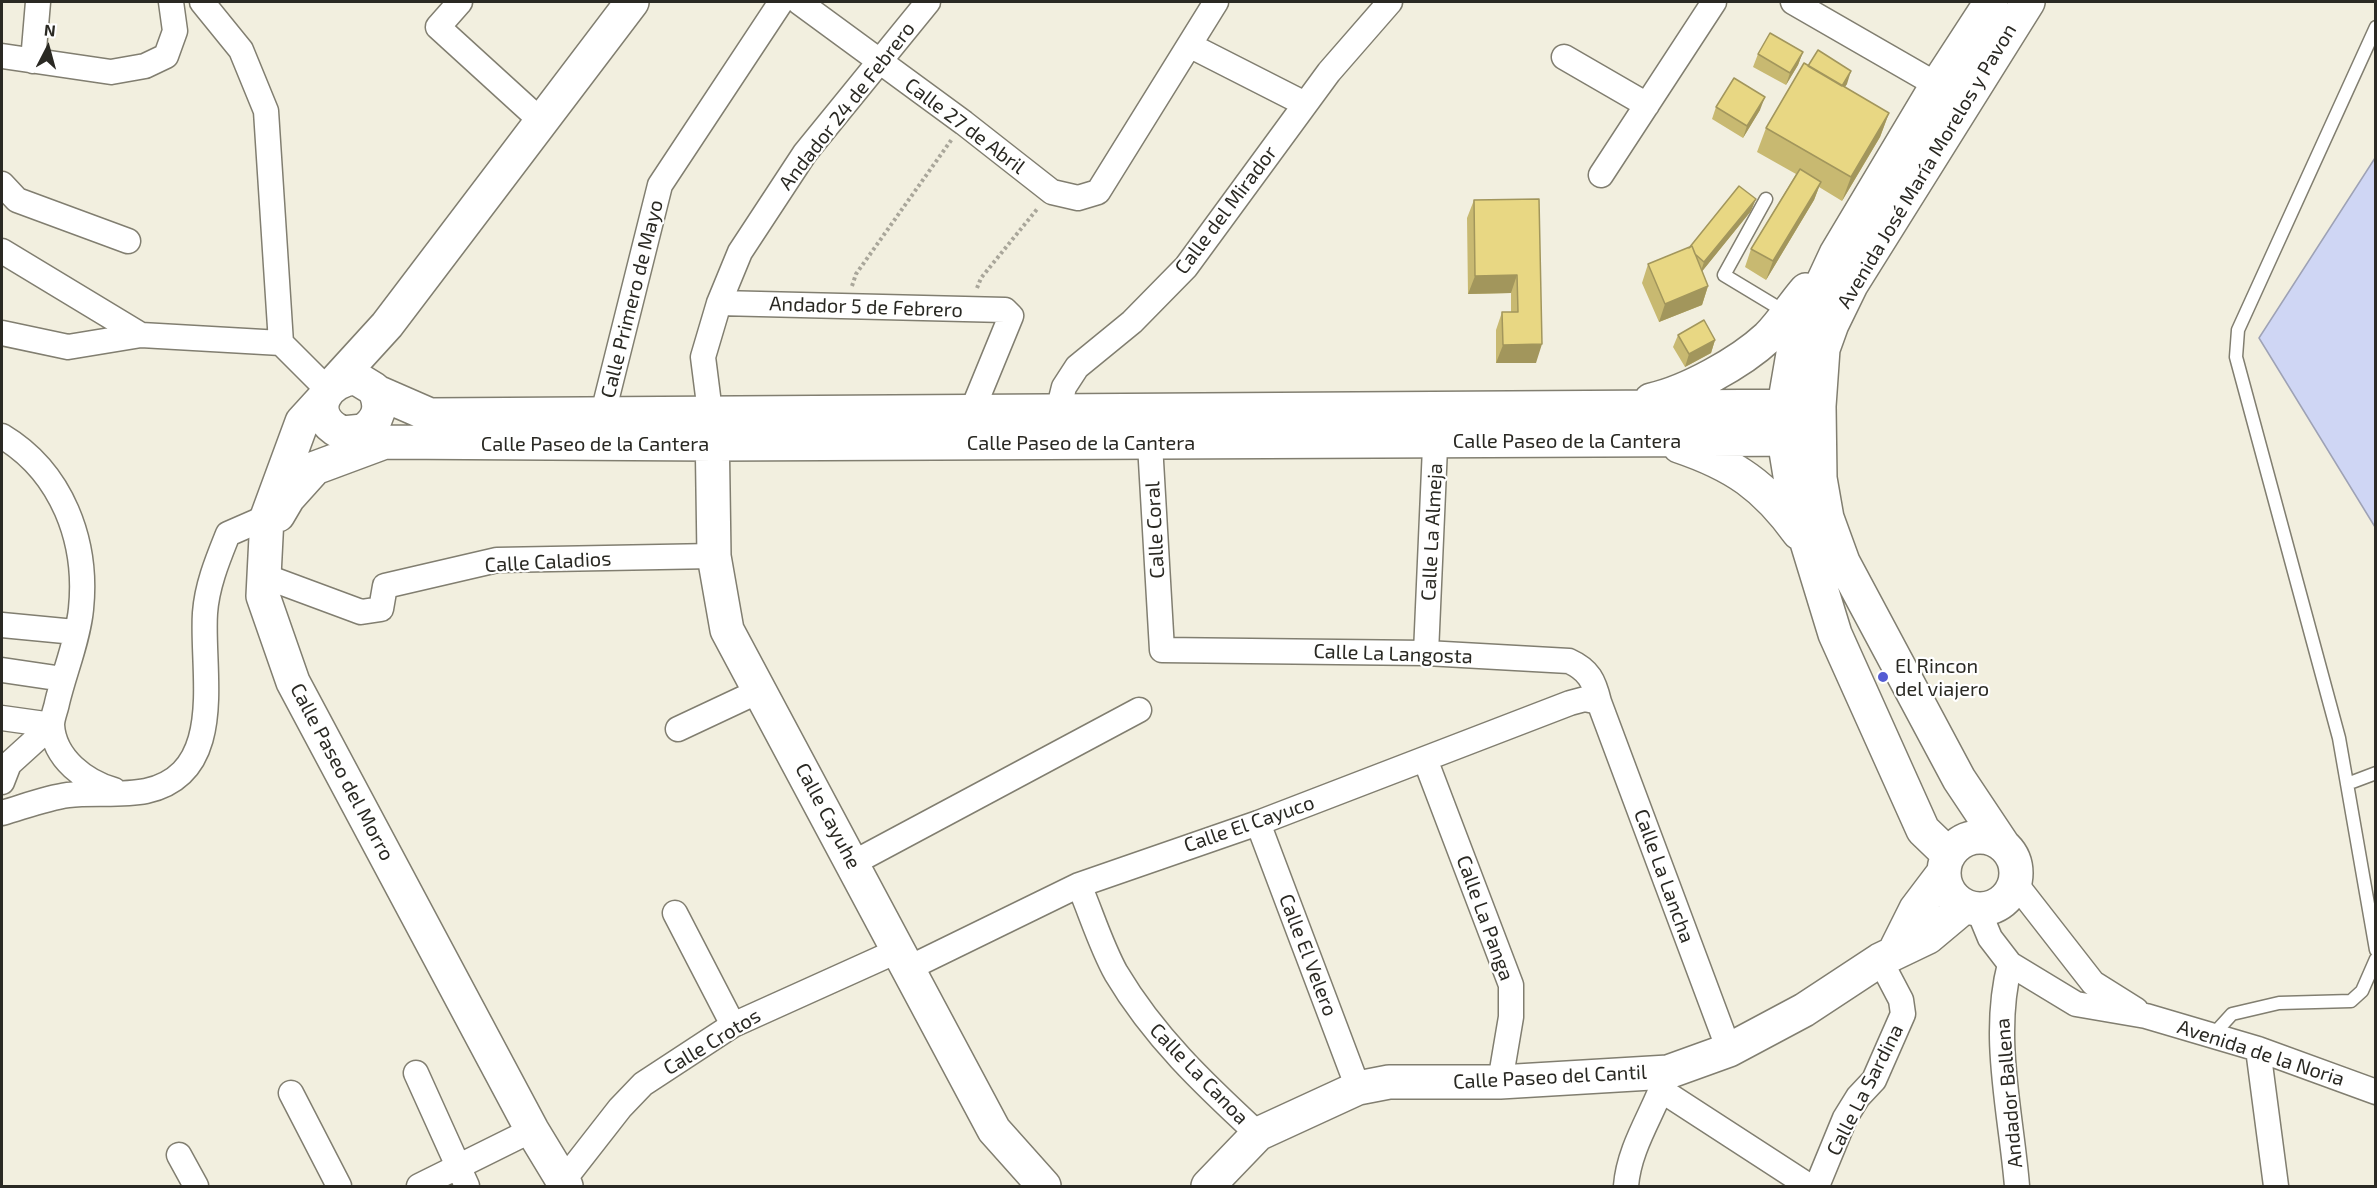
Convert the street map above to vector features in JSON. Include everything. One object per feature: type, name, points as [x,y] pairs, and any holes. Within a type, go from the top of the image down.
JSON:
[{"type":"street","points":[[33,61],[38,2]]},
{"type":"street","points":[[2,56],[111,72],[145,66],[166,56],[175,31],[171,2]]},
{"type":"street","points":[[202,2],[241,50],[266,111],[281,343]]},
{"type":"street","points":[[460,2],[438,27],[540,120]]},
{"type":"street","name":"Calle Paseo del Morro","points":[[532,1130],[293,682],[263,596],[264,576],[270,523],[302,422],[387,325],[540,120],[632,2]]},
{"type":"street","name":"Calle Primero de Mayo","points":[[603,413],[660,185],[781,2]]},
{"type":"street","name":"Calle 27 de Abril","points":[[799,2],[879,63],[964,123],[1052,192],[1078,198],[1098,192],[1191,46]]},
{"type":"street","name":"Andador 24 de Febrero","points":[[710,412],[703,357],[719,303],[740,252],[799,163],[928,2]]},
{"type":"street","points":[[1216,2],[1191,46],[1305,104]]},
{"type":"street","name":"Calle del Mirador","points":[[1058,411],[1064,387],[1077,367],[1132,322],[1186,267],[1305,104],[1390,2]]},
{"type":"street","points":[[1601,175],[1714,2]]},
{"type":"street","points":[[1793,2],[1951,93]]},
{"type":"street","points":[[1887,956],[1916,909],[1947,863],[1963,842],[1973,838],[1983,838],[2003,845],[2014,862],[2015,883],[2003,900],[1994,906],[1972,907],[1949,891],[1947,863],[1923,830],[1835,634],[1812,550],[1794,500],[1784,439],[1784,406],[1795,342],[1808,319],[1836,254],[1951,93],[1991,2]]},
{"type":"street","name":"Avenida José María Morelos y Pavon","points":[[2003,845],[1959,779],[1843,562],[1827,518],[1820,478],[1818,406],[1823,349],[1808,319],[1857,275],[1951,93],[2028,2]]},
{"type":"street","points":[[1564,57],[1647,105]]},
{"type":"street","points":[[2,184],[17,200],[128,242]]},
{"type":"street","points":[[2,251],[141,335]]},
{"type":"street","name":"Andador 5 de Febrero","points":[[719,303],[1005,310],[1011,316],[972,411]]},
{"type":"street","points":[[1602,409],[1670,396],[1726,367],[1767,337],[1808,319]]},
{"type":"street","points":[[387,325],[379,345],[382,374],[389,398]]},
{"type":"street","points":[[2,333],[68,347],[141,335],[281,343],[329,390]]},
{"type":"street","points":[[356,378],[389,398],[379,408],[371,426],[363,431],[343,433],[329,424],[323,408],[329,390],[356,378]]},
{"type":"street","name":"Calle Paseo de la Cantera","points":[[389,398],[430,415],[1058,411],[1149,426]]},
{"type":"street","name":"Calle Paseo de la Cantera","points":[[1436,425],[1602,409],[1818,406]]},
{"type":"street","name":"Calle Cayuhe","points":[[710,412],[714,444],[714,556],[727,630],[994,1130],[1044,1186]]},
{"type":"street","name":"Calle Paseo de la Cantera","points":[[343,433],[386,442],[714,444],[1149,426],[1436,425],[1663,441],[1820,439]]},
{"type":"street","name":"Calle La Almeja","points":[[1426,653],[1436,425]]},
{"type":"street","name":"Calle Coral","points":[[1149,426],[1162,650]]},
{"type":"street","points":[[2,436],[14,443],[52,481],[78,541],[81,610],[52,725],[58,746],[73,768],[94,784],[120,792]]},
{"type":"street","points":[[1663,441],[1710,456],[1756,482],[1785,513],[1812,550]]},
{"type":"street","points":[[2,813],[66,795],[146,790],[171,780],[190,762],[202,739],[203,730],[205,612],[213,572],[228,534],[270,523],[288,498],[315,468],[386,442]]},
{"type":"street","name":"Calle Caladios","points":[[264,576],[361,612],[381,609],[385,586],[497,560],[714,556]]},
{"type":"street","points":[[2,625],[75,632]]},
{"type":"street","name":"Calle La Langosta","points":[[1162,650],[1426,653],[1569,661],[1583,668],[1594,681],[1599,702]]},
{"type":"street","points":[[2,670],[63,680]]},
{"type":"street","points":[[678,729],[759,691]]},
{"type":"street","name":"Calle El Cayuco","points":[[902,960],[1079,885],[1258,823],[1570,703],[1585,699],[1599,702]]},
{"type":"street","name":"Calle La Lancha","points":[[1599,702],[1729,1050]]},
{"type":"street","points":[[853,863],[1139,710]]},
{"type":"street","points":[[2,718],[52,725]]},
{"type":"street","points":[[2,782],[9,764],[52,725]]},
{"type":"street","name":"Calle La Panga","points":[[1425,759],[1511,985],[1511,1017],[1500,1082]]},
{"type":"street","name":"Calle El Velero","points":[[1258,823],[1358,1088]]},
{"type":"street","name":"Avenida de la Noria","points":[[2015,883],[2093,983],[2146,1016]]},
{"type":"street","name":"Calle La Canoa","points":[[1079,885],[1115,971],[1148,1022],[1184,1065],[1258,1134]]},
{"type":"street","name":"Calle Paseo del Cantil","points":[[1208,1186],[1258,1134],[1358,1088],[1389,1082],[1665,1081],[1804,1010],[1887,956],[1928,937],[1972,907]]},
{"type":"street","name":"Avenida de la Noria","points":[[1972,907],[1990,938],[2010,963],[2076,1004],[2146,1016],[2258,1049],[2376,1092]]},
{"type":"street","points":[[675,913],[733,1025]]},
{"type":"street","name":"Calle La Sardina","points":[[1817,1186],[1845,1118],[1858,1096],[1874,1080],[1903,1014],[1887,956]]},
{"type":"street","name":"Calle Crotos","points":[[564,1184],[620,1108],[643,1084],[733,1025],[902,960]]},
{"type":"street","name":"Andador Ballena","points":[[2010,963],[2001,1010],[2004,1070],[2017,1186]]},
{"type":"street","points":[[2258,1049],[2276,1186]]},
{"type":"street","points":[[416,1073],[462,1177]]},
{"type":"street","points":[[1626,1186],[1627,1170],[1637,1140],[1665,1081],[1809,1186]]},
{"type":"street","points":[[291,1093],[339,1186]]},
{"type":"street","points":[[419,1186],[462,1177],[532,1130],[564,1184]]},
{"type":"street","points":[[179,1155],[196,1186]]},
{"type":"lane","points":[[2376,27],[2238,330],[2236,357],[2339,738],[2376,950]]},
{"type":"lane","points":[[1766,199],[1724,275],[1808,319]]},
{"type":"lane","points":[[2347,784],[2376,773]]},
{"type":"lane","points":[[2212,1036],[2232,1014],[2279,1003],[2351,1001],[2362,992],[2376,959]]},
{"type":"path","points":[[846,307],[856,274],[964,123]]},
{"type":"path","points":[[970,310],[981,278],[1052,192]]},
{"type":"water","points":[[2375,158],[2375,527],[2259,338]]},
{"type":"building","points":[[1770,33],[1803,52],[1790,73],[1758,54]]},
{"type":"building","points":[[1818,50],[1851,71],[1842,86],[1808,66]]},
{"type":"building","points":[[1804,63],[1889,113],[1851,177],[1766,128]]},
{"type":"building","points":[[1734,78],[1765,97],[1747,126],[1716,107]]},
{"type":"building","points":[[1800,169],[1821,182],[1773,261],[1751,249]]},
{"type":"building","points":[[1739,186],[1756,199],[1704,262],[1695,254],[1692,246],[1689,248]]},
{"type":"building","points":[[1539,199],[1542,344],[1503,345],[1502,312],[1518,312],[1517,275],[1475,276],[1474,200]]},
{"type":"building","points":[[1692,246],[1708,286],[1665,304],[1648,264]]},
{"type":"building","points":[[1704,320],[1715,340],[1689,354],[1678,335]]},
{"type":"place","name":"El Rincon del viajero","points":[[1883,677]]}]
